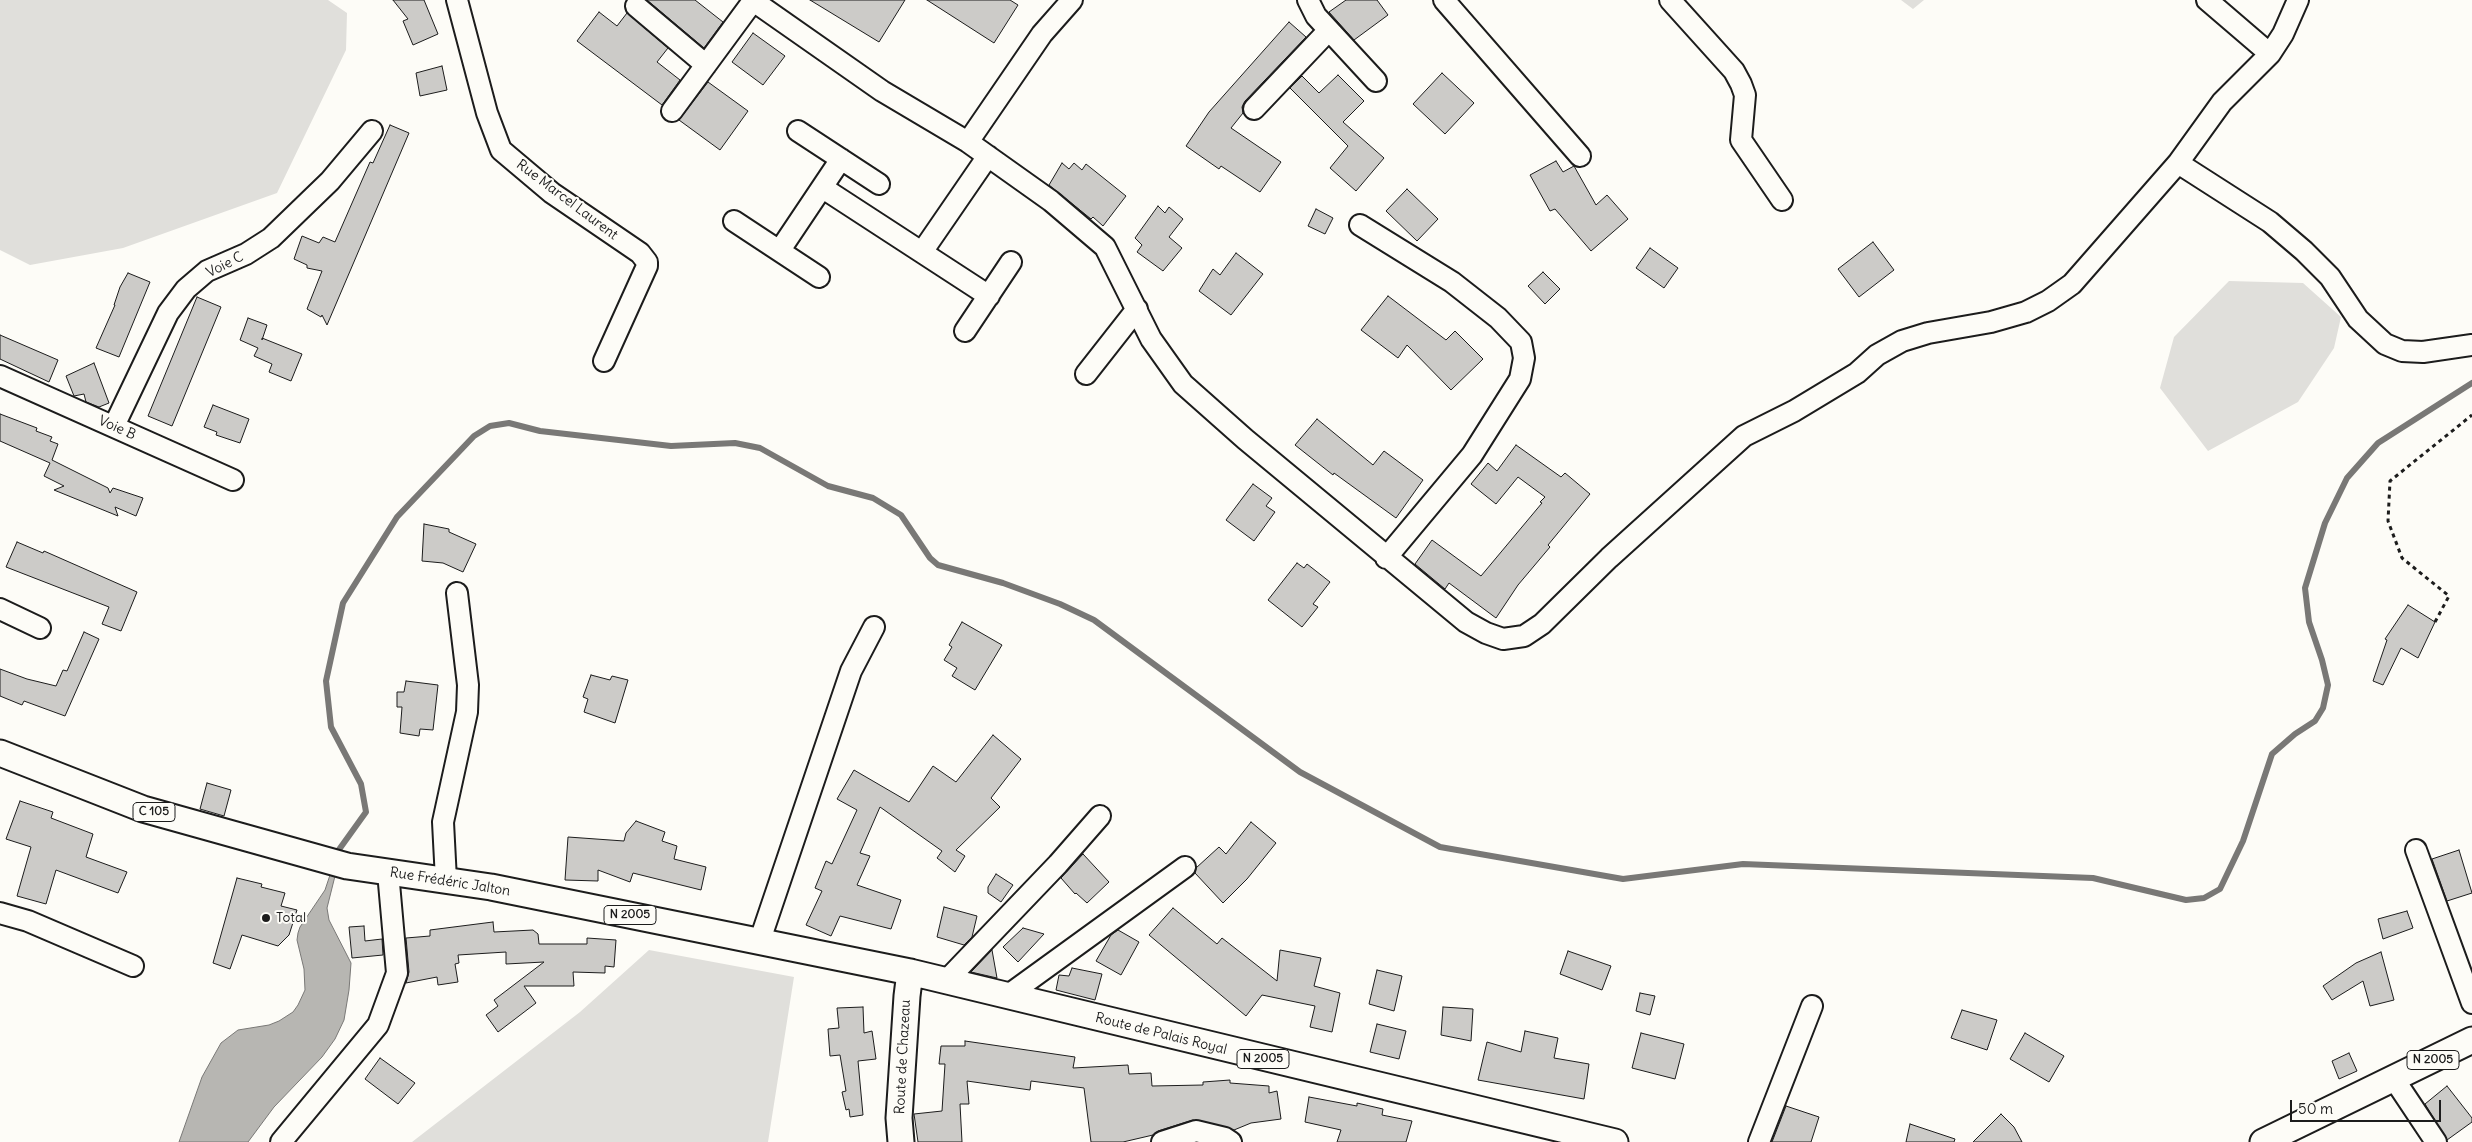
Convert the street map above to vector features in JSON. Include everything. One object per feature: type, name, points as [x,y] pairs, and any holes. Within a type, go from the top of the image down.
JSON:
[{"type":"main road","name":"Rue Frédéric Jalton","points":[[0,753],[143,809],[348,866],[491,887],[759,943],[910,972]]},
{"type":"main road","name":"Route de Palais Royal","points":[[910,972],[1615,1142]]},
{"type":"main road","name":"Route de Chazeau","points":[[901,1142],[900,1108],[910,972]]},
{"type":"main road","name":"N 2005","points":[[2263,1142],[2472,1040]]},
{"type":"street","name":"Rue Marcel Laurent","points":[[457,0],[487,113],[501,150],[552,193],[640,253],[647,266],[604,361]]},
{"type":"street","points":[[672,111],[752,0],[882,91],[968,142],[1051,202],[1105,247],[1138,309],[1151,339],[1183,384],[1386,558],[1466,622],[1486,633],[1503,639],[1524,636],[1542,624],[1608,558],[1744,436],[1794,411],[1857,374],[1877,354],[1902,341],[1937,331],[1991,322],[2026,312],[2048,301],[2072,284],[2178,163],[2208,119],[2270,54],[2283,34],[2298,0]]},
{"type":"street","points":[[1308,0],[1316,16],[1376,81]]},
{"type":"street","points":[[1444,0],[1580,156]]},
{"type":"street","points":[[1670,0],[1734,72],[1742,84],[1745,95],[1742,140],[1782,200]]},
{"type":"street","points":[[2207,0],[2270,54]]},
{"type":"street","points":[[968,142],[1042,34],[1068,1]]},
{"type":"street","points":[[636,6],[706,65]]},
{"type":"street","points":[[1254,108],[1329,30]]},
{"type":"street","name":"Voie C","points":[[114,426],[168,313],[186,289],[207,272],[246,254],[271,238],[330,181],[372,131]]},
{"type":"street","points":[[798,131],[879,184]]},
{"type":"street","points":[[922,252],[988,156]]},
{"type":"street","points":[[780,250],[841,159]]},
{"type":"street","points":[[2178,163],[2270,222],[2304,250],[2330,277],[2358,319],[2385,344],[2402,351],[2424,352],[2472,345]]},
{"type":"street","points":[[822,188],[989,296]]},
{"type":"street","points":[[734,221],[819,276]]},
{"type":"street","points":[[1360,225],[1452,282],[1498,318],[1521,342],[1524,358],[1520,379],[1472,455],[1386,558]]},
{"type":"street","points":[[965,331],[1011,262]]},
{"type":"street","points":[[1086,374],[1138,309]]},
{"type":"street","name":"Voie B","points":[[0,376],[233,480]]},
{"type":"street","points":[[446,880],[443,822],[467,712],[468,694],[458,593]]},
{"type":"street","points":[[0,609],[40,628]]},
{"type":"street","points":[[759,943],[851,671],[874,627]]},
{"type":"street","points":[[946,981],[1058,864],[1100,816]]},
{"type":"street","points":[[2416,850],[2472,1004]]},
{"type":"street","points":[[1007,996],[1185,867]]},
{"type":"street","points":[[281,1142],[378,1025],[397,973],[388,872]]},
{"type":"street","points":[[0,913],[23,919],[133,966]]},
{"type":"street","points":[[1759,1142],[1812,1006]]},
{"type":"street","points":[[2394,1079],[2436,1142]]},
{"type":"street","points":[[1162,1142],[1196,1131],[1225,1138],[1231,1142]]},
{"type":"path","points":[[2435,622],[2449,596],[2402,558],[2388,521],[2390,481],[2472,415]]},
{"type":"shaded area","points":[[0,0],[328,0],[347,13],[346,50],[277,193],[123,248],[30,265],[0,250]]},
{"type":"shaded area","points":[[1901,0],[1924,0],[1913,9]]},
{"type":"shaded area","points":[[2229,281],[2303,283],[2341,317],[2334,348],[2298,402],[2208,451],[2160,388],[2174,337]]},
{"type":"shaded area","points":[[330,875],[335,876],[327,908],[329,920],[351,963],[344,1020],[335,1039],[322,1057],[274,1107],[248,1142],[179,1142],[202,1077],[221,1043],[238,1030],[269,1025],[279,1021],[293,1012],[298,1005],[305,990],[304,969],[297,940],[298,933],[325,890]]},
{"type":"shaded area","points":[[649,950],[794,977],[768,1142],[412,1142],[580,1012]]},
{"type":"building","points":[[393,0],[424,0],[438,34],[413,45],[403,21],[408,19]]},
{"type":"building","points":[[647,0],[695,0],[723,22],[704,48]]},
{"type":"building","points":[[810,0],[905,0],[879,42]]},
{"type":"building","points":[[927,0],[1010,0],[1018,5],[994,43]]},
{"type":"building","points":[[1346,0],[1377,0],[1388,15],[1354,40],[1329,12]]},
{"type":"building","points":[[599,12],[617,26],[627,13],[668,48],[657,62],[680,80],[662,105],[577,41]]},
{"type":"building","points":[[1289,22],[1306,37],[1245,101],[1242,107],[1243,113],[1231,128],[1281,162],[1260,192],[1221,166],[1219,169],[1186,146],[1209,112]]},
{"type":"building","points":[[753,33],[785,56],[763,85],[732,62]]},
{"type":"building","points":[[442,66],[447,90],[420,96],[416,73]]},
{"type":"building","points":[[1442,73],[1474,103],[1445,134],[1413,104]]},
{"type":"building","points":[[1338,75],[1364,101],[1343,122],[1384,158],[1356,191],[1330,168],[1348,146],[1290,88],[1302,76],[1319,93]]},
{"type":"building","points":[[708,82],[748,111],[720,150],[679,120]]},
{"type":"building","points":[[390,125],[409,133],[327,325],[322,315],[321,317],[307,309],[322,271],[307,268],[307,265],[294,259],[302,236],[319,243],[323,237],[335,242],[370,162],[373,163]]},
{"type":"building","points":[[1556,161],[1563,172],[1574,166],[1596,205],[1607,195],[1628,219],[1591,251],[1555,209],[1550,211],[1530,175]]},
{"type":"building","points":[[1062,163],[1069,169],[1074,163],[1082,170],[1086,164],[1126,196],[1103,226],[1093,217],[1091,219],[1049,185]]},
{"type":"building","points":[[1407,189],[1438,219],[1417,241],[1386,211]]},
{"type":"building","points":[[1158,206],[1165,213],[1169,207],[1183,219],[1169,237],[1182,248],[1163,271],[1137,252],[1142,245],[1135,238]]},
{"type":"building","points":[[1316,209],[1333,218],[1325,234],[1308,226]]},
{"type":"building","points":[[1873,242],[1894,270],[1859,297],[1838,269]]},
{"type":"building","points":[[1650,248],[1678,268],[1664,288],[1636,268]]},
{"type":"building","points":[[1236,253],[1263,274],[1231,315],[1199,291],[1213,269],[1220,275]]},
{"type":"building","points":[[1543,272],[1560,289],[1545,304],[1528,286]]},
{"type":"building","points":[[128,273],[150,282],[119,357],[96,348],[115,305],[120,287]]},
{"type":"building","points":[[1388,296],[1446,340],[1455,331],[1483,359],[1451,390],[1407,345],[1398,358],[1361,330]]},
{"type":"building","points":[[197,297],[221,307],[172,426],[148,416]]},
{"type":"building","points":[[248,318],[267,325],[263,338],[302,354],[291,381],[269,372],[272,364],[254,356],[258,348],[240,340]]},
{"type":"building","points":[[0,335],[58,360],[49,382],[0,359]]},
{"type":"building","points":[[94,363],[109,403],[99,407],[86,402],[84,394],[74,396],[66,376]]},
{"type":"building","points":[[213,405],[249,419],[240,443],[216,435],[217,432],[204,427]]},
{"type":"building","points":[[0,414],[37,428],[36,431],[52,437],[50,441],[58,444],[52,460],[108,488],[110,493],[113,488],[143,498],[136,516],[115,507],[118,516],[54,490],[64,486],[44,476],[50,463],[0,441]]},
{"type":"building","points":[[1317,419],[1373,465],[1384,451],[1423,480],[1396,518],[1334,473],[1333,475],[1295,445]]},
{"type":"building","points":[[1516,445],[1561,477],[1565,473],[1590,494],[1548,545],[1550,547],[1518,585],[1496,618],[1449,583],[1445,589],[1415,564],[1432,540],[1481,576],[1545,497],[1518,477],[1496,504],[1471,484],[1488,463],[1497,471]]},
{"type":"building","points":[[1253,484],[1272,498],[1266,506],[1275,512],[1254,541],[1226,520]]},
{"type":"building","points":[[424,524],[449,529],[449,532],[476,544],[463,572],[443,563],[422,561]]},
{"type":"building","points":[[17,542],[43,553],[44,551],[137,592],[121,631],[102,624],[109,607],[6,567]]},
{"type":"building","points":[[1297,563],[1304,568],[1307,564],[1330,582],[1313,604],[1318,607],[1302,627],[1268,600]]},
{"type":"building","points":[[2408,605],[2435,622],[2418,658],[2401,648],[2383,685],[2373,681],[2387,640],[2385,639]]},
{"type":"building","points":[[962,622],[1002,645],[975,690],[952,676],[957,668],[944,660],[952,647],[949,645]]},
{"type":"building","points":[[84,632],[99,639],[65,716],[24,701],[22,705],[0,696],[0,669],[27,679],[56,686],[63,670],[67,671]]},
{"type":"building","points":[[591,675],[610,680],[612,676],[628,680],[615,723],[584,712],[588,699],[583,697]]},
{"type":"building","points":[[406,681],[438,685],[433,730],[420,729],[419,736],[400,733],[402,707],[397,707],[397,692],[404,692]]},
{"type":"building","points":[[993,735],[1021,759],[991,798],[1000,807],[956,850],[965,856],[955,872],[937,858],[942,851],[880,807],[860,853],[870,856],[857,885],[901,900],[891,929],[840,916],[831,936],[806,925],[822,891],[815,888],[826,861],[832,864],[857,810],[837,799],[854,770],[909,802],[933,766],[956,782]]},
{"type":"building","points":[[207,783],[231,790],[224,816],[200,809]]},
{"type":"building","points":[[20,801],[53,812],[51,818],[93,834],[86,857],[127,872],[118,893],[56,870],[46,904],[17,896],[31,847],[6,839]]},
{"type":"building","points":[[636,821],[665,832],[662,841],[677,846],[674,859],[706,867],[701,890],[633,873],[630,882],[598,870],[598,881],[565,880],[568,837],[624,841],[626,833]]},
{"type":"building","points":[[1251,822],[1276,843],[1247,879],[1223,903],[1195,873],[1196,868],[1219,847],[1226,854]]},
{"type":"building","points":[[2459,850],[2472,893],[2447,901],[2432,859]]},
{"type":"building","points":[[1083,854],[1109,882],[1087,903],[1075,894],[1061,878]]},
{"type":"building","points":[[996,874],[1013,885],[1001,902],[988,893],[988,887]]},
{"type":"building","points":[[237,878],[262,884],[261,887],[285,893],[281,906],[297,910],[289,935],[278,946],[242,935],[230,969],[213,963]]},
{"type":"building","points":[[944,907],[977,916],[972,937],[964,945],[937,937]]},
{"type":"building","points":[[1173,908],[1217,944],[1222,938],[1277,981],[1280,950],[1321,958],[1314,986],[1340,993],[1332,1032],[1310,1027],[1315,1006],[1262,995],[1246,1016],[1149,935]]},
{"type":"building","points":[[2407,911],[2413,928],[2383,939],[2378,919]]},
{"type":"building","points":[[493,922],[494,932],[533,930],[538,934],[539,944],[587,944],[587,938],[616,940],[614,967],[605,966],[605,973],[573,972],[574,986],[524,986],[536,1003],[498,1032],[486,1015],[498,1006],[494,1000],[544,962],[506,964],[506,952],[458,955],[459,963],[455,964],[458,982],[438,985],[437,977],[406,983],[409,972],[406,938],[430,936],[430,930]]},
{"type":"building","points":[[364,926],[365,941],[382,939],[383,955],[352,958],[349,927]]},
{"type":"building","points":[[1023,928],[1044,934],[1018,962],[1003,947]]},
{"type":"building","points":[[1118,930],[1139,942],[1121,975],[1096,961],[1111,935]]},
{"type":"building","points":[[992,950],[997,978],[971,972]]},
{"type":"building","points":[[1568,951],[1611,966],[1602,990],[1560,974]]},
{"type":"building","points":[[2381,952],[2394,1000],[2370,1006],[2363,981],[2332,1000],[2323,986],[2356,963]]},
{"type":"building","points":[[1072,968],[1102,974],[1095,1000],[1056,990],[1059,975],[1069,976]]},
{"type":"building","points":[[1377,970],[1402,976],[1394,1011],[1369,1004]]},
{"type":"building","points":[[1640,993],[1655,996],[1650,1015],[1636,1011]]},
{"type":"building","points":[[863,1007],[864,1033],[872,1031],[876,1059],[858,1061],[863,1115],[850,1117],[849,1109],[846,1110],[842,1092],[846,1091],[840,1055],[830,1056],[828,1029],[839,1028],[837,1008]]},
{"type":"building","points":[[1443,1007],[1473,1009],[1471,1041],[1441,1035]]},
{"type":"building","points":[[1962,1010],[1997,1020],[1987,1050],[1951,1038]]},
{"type":"building","points":[[1377,1024],[1406,1031],[1399,1059],[1370,1052]]},
{"type":"building","points":[[1525,1031],[1558,1038],[1554,1058],[1589,1064],[1584,1099],[1478,1080],[1487,1042],[1521,1052]]},
{"type":"building","points":[[1641,1033],[1684,1044],[1675,1079],[1632,1068]]},
{"type":"building","points":[[2025,1033],[2064,1056],[2049,1082],[2010,1059]]},
{"type":"building","points":[[965,1041],[1075,1057],[1073,1068],[1128,1065],[1129,1074],[1151,1073],[1152,1086],[1203,1085],[1203,1082],[1230,1080],[1230,1083],[1269,1086],[1269,1093],[1277,1091],[1281,1119],[1251,1123],[1234,1130],[1193,1120],[1158,1131],[1153,1135],[1123,1142],[1091,1142],[1084,1088],[1031,1081],[1030,1090],[967,1081],[969,1104],[960,1104],[962,1142],[918,1142],[914,1114],[942,1111],[945,1064],[939,1064],[941,1046],[965,1046]]},
{"type":"building","points":[[2349,1053],[2357,1071],[2339,1079],[2332,1061]]},
{"type":"building","points":[[380,1058],[415,1083],[398,1104],[365,1079]]},
{"type":"building","points":[[2447,1086],[2472,1118],[2472,1122],[2447,1140],[2425,1104]]},
{"type":"building","points":[[1309,1097],[1357,1106],[1357,1103],[1383,1109],[1382,1115],[1412,1121],[1406,1142],[1337,1142],[1341,1130],[1305,1122]]},
{"type":"building","points":[[1786,1106],[1819,1117],[1811,1142],[1772,1142]]},
{"type":"building","points":[[2001,1114],[2014,1127],[2022,1142],[1973,1142]]},
{"type":"building","points":[[1910,1124],[1955,1139],[1954,1142],[1906,1142]]},
{"type":"waterway","points":[[337,857],[338,851],[366,812],[361,784],[331,727],[326,681],[343,603],[397,517],[474,436],[490,426],[509,423],[540,431],[671,446],[735,443],[760,448],[828,486],[873,498],[901,515],[930,558],[938,565],[1003,583],[1060,604],[1094,620],[1300,772],[1440,847],[1623,879],[1743,864],[2093,878],[2186,900],[2204,898],[2220,889],[2243,841],[2272,754],[2295,734],[2315,721],[2323,708],[2328,685],[2309,622],[2305,588],[2325,523],[2347,478],[2378,443],[2472,383]]},
{"type":"place","name":"Total","points":[[266,918]]}]
